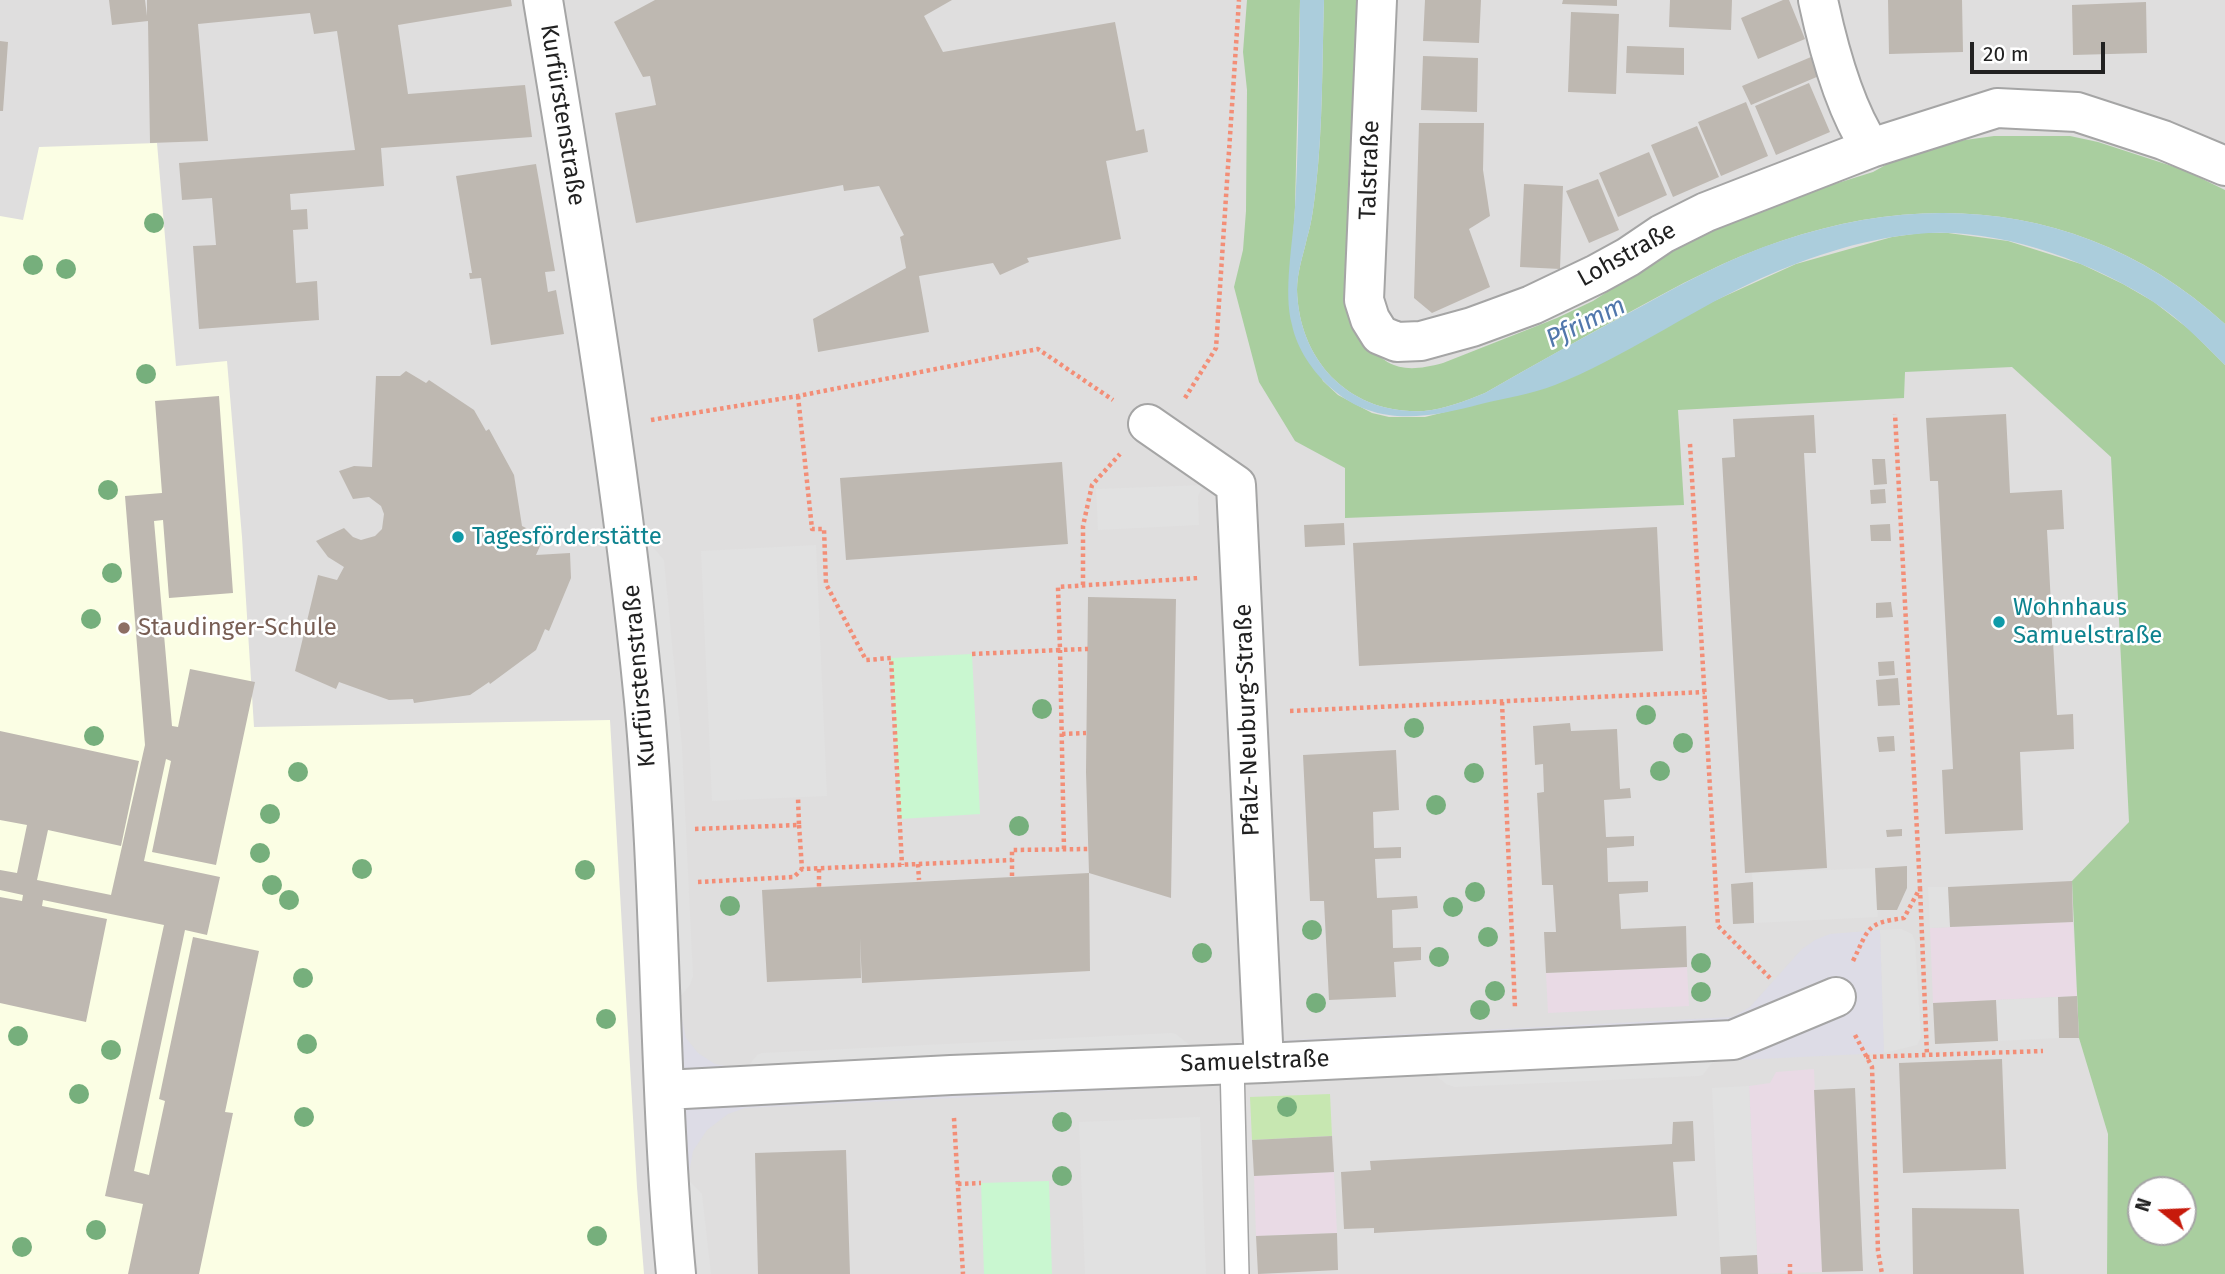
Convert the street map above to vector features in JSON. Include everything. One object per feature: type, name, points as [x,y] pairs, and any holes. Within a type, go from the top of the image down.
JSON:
[{"type":"street","name":"Kurfürstenstraße","points":[[543,0],[625,519],[644,705],[656,884],[670,1211],[676,1274]]},
{"type":"street","name":"Talstraße","points":[[1377,0],[1364,300],[1370,319],[1380,335]]},
{"type":"street","points":[[1818,0],[1837,70],[1859,130],[1871,148]]},
{"type":"street","name":"Lohstraße","points":[[1380,335],[1397,342],[1421,341],[1472,327],[1532,305],[1618,262],[1662,234],[1706,212],[1871,148],[1997,108],[2077,112],[2174,144],[2225,166]]},
{"type":"street","name":"Pfalz-Neuburg-Straße","points":[[1155,429],[1236,485],[1247,713],[1248,1063]]},
{"type":"street","name":"Samuelstraße","points":[[665,1090],[1733,1040],[1820,1004]]},
{"type":"lane","points":[[1237,1274],[1248,1063]]},
{"type":"path","points":[[1083,585],[1083,526],[1092,485],[1155,429],[1216,348],[1239,0]]},
{"type":"path","points":[[612,427],[798,396],[1038,349],[1155,429]]},
{"type":"path","points":[[798,396],[812,529],[824,529],[826,584],[866,660],[891,658],[902,865]]},
{"type":"path","points":[[1895,414],[1927,1055]]},
{"type":"path","points":[[1690,444],[1718,926],[1820,1004],[1872,1067],[1878,1251],[1882,1274]]},
{"type":"path","points":[[1065,849],[1058,587],[1242,576]]},
{"type":"path","points":[[972,654],[1088,649]]},
{"type":"path","points":[[1247,713],[1705,692]]},
{"type":"path","points":[[1502,702],[1517,1051]]},
{"type":"path","points":[[1062,734],[1086,733]]},
{"type":"path","points":[[798,797],[802,869]]},
{"type":"path","points":[[652,830],[799,825]]},
{"type":"path","points":[[1012,876],[1012,850],[1088,849]]},
{"type":"path","points":[[656,884],[794,877],[802,869],[1012,860]]},
{"type":"path","points":[[918,864],[919,880]]},
{"type":"path","points":[[819,869],[819,888]]},
{"type":"path","points":[[1820,1004],[1867,931],[1879,921],[1904,918],[1920,888]]},
{"type":"path","points":[[1866,1057],[2043,1051]]},
{"type":"path","points":[[951,1075],[963,1274]]},
{"type":"path","points":[[958,1184],[981,1183]]},
{"type":"path","points":[[1790,1264],[1790,1274]]},
{"type":"shaded area","points":[[0,0],[2225,0],[2225,1274],[0,1274]]},
{"type":"shaded area","name":"Staudinger-Schule","points":[[157,143],[176,366],[227,361],[254,727],[610,720],[644,1274],[0,1274],[0,216],[23,220],[39,147]]},
{"type":"shaded area","points":[[1204,485],[1198,496],[1199,525],[1098,530],[1096,489]]},
{"type":"shaded area","points":[[648,541],[664,560],[682,747],[693,976],[690,985],[680,997],[669,749]]},
{"type":"shaded area","points":[[816,545],[827,796],[712,801],[701,551]]},
{"type":"shaded area","points":[[1875,868],[1878,917],[1754,923],[1752,873]]},
{"type":"shaded area","points":[[1928,887],[1948,887],[1950,927],[1930,928]]},
{"type":"shaded area","points":[[2073,922],[2077,996],[1933,1003],[1930,928]]},
{"type":"shaded area","points":[[1901,929],[1912,934],[1915,941],[1921,1037],[1917,1045],[1884,1053],[1880,930]]},
{"type":"shaded area","points":[[1880,930],[1884,1053],[745,1108],[728,1114],[707,1130],[693,1151],[688,1179],[680,1011],[686,1038],[698,1053],[715,1064],[742,1069],[1732,1017],[1750,1007],[1802,949],[1815,940],[1830,934]]},
{"type":"shaded area","points":[[1687,967],[1689,1006],[1548,1013],[1546,973]]},
{"type":"shaded area","points":[[2058,997],[2059,1038],[1998,1041],[1996,1000]]},
{"type":"shaded area","points":[[1171,1033],[1191,1046],[742,1069],[762,1053]]},
{"type":"shaded area","points":[[1718,1060],[1712,1063],[1703,1075],[1698,1076],[1455,1087],[1435,1075]]},
{"type":"shaded area","points":[[1814,1069],[1822,1272],[1758,1274],[1749,1086],[1770,1083],[1776,1072]]},
{"type":"shaded area","points":[[1749,1086],[1757,1255],[1720,1257],[1712,1088]]},
{"type":"shaded area","points":[[1200,1117],[1206,1274],[1085,1274],[1079,1122]]},
{"type":"shaded area","points":[[1334,1172],[1337,1233],[1256,1236],[1254,1176]]},
{"type":"shaded area","points":[[688,1179],[702,1194],[711,1274],[698,1274]]},
{"type":"green space","points":[[1247,0],[1300,0],[1295,207],[1289,305],[1323,381],[1338,395],[1372,413],[1389,417],[1425,417],[1553,385],[1714,301],[1796,264],[1892,237],[1921,233],[1948,233],[2008,241],[2081,264],[2154,302],[2190,330],[2225,365],[2225,1274],[2107,1274],[2108,1134],[2079,1038],[2072,881],[2129,822],[2111,457],[2012,367],[1905,372],[1904,398],[1678,410],[1684,505],[1345,518],[1345,468],[1295,441],[1259,382],[1234,287],[1243,250],[1246,211],[1247,90],[1243,52]]},
{"type":"green space","points":[[1324,0],[1362,0],[1364,341],[1382,358],[1399,367],[1419,368],[1443,363],[1557,318],[1593,301],[1703,230],[1793,197],[1873,172],[1900,157],[1958,141],[1994,136],[2070,136],[2098,142],[2184,170],[2225,190],[2225,324],[2177,285],[2125,255],[2071,233],[2015,219],[1958,213],[1899,215],[1840,224],[1741,256],[1665,293],[1485,393],[1462,402],[1424,411],[1398,410],[1374,404],[1352,393],[1334,379],[1307,340],[1300,316],[1298,277],[1312,219],[1318,163]]},
{"type":"green space","points":[[972,654],[980,814],[900,819],[891,658]]},
{"type":"green space","points":[[1330,1094],[1332,1136],[1252,1140],[1250,1097]]},
{"type":"green space","points":[[1049,1181],[1052,1274],[984,1274],[981,1183]]},
{"type":"water","points":[[1300,0],[1324,0],[1318,163],[1312,219],[1298,277],[1300,316],[1307,340],[1334,379],[1352,393],[1374,404],[1398,410],[1424,411],[1462,402],[1485,393],[1676,288],[1745,254],[1841,224],[1900,215],[1958,213],[2015,219],[2071,233],[2125,255],[2176,285],[2225,324],[2225,365],[2162,308],[2099,272],[2039,249],[2008,241],[1977,235],[1917,234],[1853,245],[1770,274],[1726,295],[1605,362],[1546,388],[1422,416],[1384,414],[1366,409],[1348,401],[1318,375],[1298,343],[1289,312],[1288,282],[1297,156]]},
{"type":"building","points":[[109,0],[145,0],[147,16],[147,0],[511,0],[512,6],[398,25],[408,94],[525,85],[532,137],[381,148],[384,186],[290,194],[291,210],[307,209],[308,229],[293,230],[296,283],[317,281],[319,320],[199,329],[193,246],[216,245],[212,198],[182,200],[179,163],[355,150],[337,31],[314,34],[310,13],[198,24],[208,141],[150,143],[148,21],[112,25]]},
{"type":"building","points":[[655,0],[952,0],[924,16],[943,52],[1115,22],[1136,131],[1144,129],[1148,152],[1106,161],[1121,239],[1027,258],[1029,262],[1000,275],[993,263],[919,276],[929,332],[818,352],[813,319],[906,268],[900,237],[904,235],[879,186],[844,191],[843,185],[636,223],[615,113],[656,105],[650,76],[643,77],[614,22]]},
{"type":"building","points":[[1425,0],[1481,0],[1479,43],[1423,41]]},
{"type":"building","points":[[1563,0],[1617,0],[1617,6],[1562,4]]},
{"type":"building","points":[[1670,0],[1732,0],[1731,30],[1669,27]]},
{"type":"building","points":[[1783,0],[1789,0],[1805,39],[1758,59],[1741,18]]},
{"type":"building","points":[[1888,0],[1962,0],[1963,52],[1889,54]]},
{"type":"building","points":[[2146,2],[2147,53],[2073,55],[2072,5]]},
{"type":"building","points":[[1571,12],[1619,14],[1616,94],[1568,92]]},
{"type":"building","points":[[0,41],[8,42],[3,111],[0,111]]},
{"type":"building","points":[[1627,46],[1684,48],[1684,75],[1626,73]]},
{"type":"building","points":[[1423,56],[1478,58],[1477,112],[1421,110]]},
{"type":"building","points":[[1811,57],[1819,76],[1751,105],[1742,86]]},
{"type":"building","points":[[1809,83],[1830,132],[1776,155],[1755,106]]},
{"type":"building","points":[[1746,102],[1768,156],[1721,176],[1698,122]]},
{"type":"building","points":[[1419,123],[1484,123],[1483,170],[1490,216],[1469,229],[1490,287],[1432,313],[1414,298]]},
{"type":"building","points":[[1697,126],[1719,177],[1673,197],[1651,145]]},
{"type":"building","points":[[1649,152],[1667,195],[1618,217],[1599,173]]},
{"type":"building","points":[[536,164],[555,271],[545,272],[548,292],[556,290],[564,334],[491,345],[481,278],[470,279],[469,273],[472,273],[456,176]]},
{"type":"building","points":[[1598,179],[1619,230],[1589,243],[1566,191]]},
{"type":"building","points":[[1524,184],[1563,186],[1560,269],[1520,267]]},
{"type":"building","name":"Tagesförderstätte","points":[[406,371],[426,383],[429,380],[474,410],[486,431],[489,429],[514,475],[522,526],[544,537],[536,555],[570,553],[571,578],[549,631],[545,629],[536,650],[490,684],[489,682],[470,695],[414,703],[413,699],[389,700],[339,682],[336,689],[295,671],[318,575],[337,580],[344,567],[328,557],[316,541],[344,528],[353,537],[361,540],[375,536],[382,529],[384,514],[381,506],[369,497],[353,499],[339,471],[354,466],[372,467],[376,376],[400,376]]},
{"type":"building","points":[[219,396],[233,593],[169,598],[163,520],[154,521],[172,726],[178,727],[190,669],[255,682],[216,865],[152,852],[171,761],[166,759],[144,861],[220,877],[207,935],[185,930],[134,1171],[149,1175],[165,1101],[159,1099],[193,937],[259,951],[225,1112],[233,1113],[199,1274],[128,1274],[143,1204],[105,1196],[164,925],[43,900],[42,906],[107,919],[86,1022],[0,1003],[0,897],[22,901],[23,895],[0,890],[0,870],[17,873],[27,825],[0,820],[0,731],[139,761],[121,846],[48,830],[37,880],[111,895],[145,745],[125,496],[162,493],[155,401]]},
{"type":"building","name":"Wohnhaus Samuelstraße","points":[[2006,414],[2010,493],[2062,490],[2064,529],[2047,530],[2057,715],[2073,714],[2074,749],[2020,752],[2023,830],[1945,834],[1942,770],[1953,769],[1938,481],[1930,481],[1926,418]]},
{"type":"building","points":[[1814,415],[1816,453],[1804,453],[1827,868],[1745,873],[1722,458],[1735,457],[1733,419]]},
{"type":"building","points":[[1872,459],[1885,459],[1887,484],[1874,485]]},
{"type":"building","points":[[1062,462],[1068,544],[846,560],[840,478]]},
{"type":"building","points":[[1885,489],[1886,503],[1871,504],[1870,490]]},
{"type":"building","points":[[1344,523],[1345,545],[1305,547],[1304,525]]},
{"type":"building","points":[[1890,524],[1891,541],[1871,541],[1870,525]]},
{"type":"building","points":[[1657,527],[1663,651],[1359,666],[1353,543]]},
{"type":"building","points":[[1088,597],[1176,599],[1171,898],[1089,873],[1086,772]]},
{"type":"building","points":[[1891,602],[1893,617],[1876,618],[1876,603]]},
{"type":"building","points":[[1894,661],[1895,675],[1879,676],[1878,662]]},
{"type":"building","points":[[1898,678],[1900,705],[1878,706],[1876,680]]},
{"type":"building","points":[[1570,723],[1571,731],[1617,729],[1620,789],[1630,788],[1631,798],[1604,800],[1606,837],[1634,836],[1634,846],[1607,848],[1608,882],[1648,881],[1648,892],[1619,894],[1621,929],[1686,926],[1687,967],[1546,973],[1544,932],[1556,932],[1553,885],[1542,885],[1537,793],[1544,792],[1543,764],[1535,765],[1533,726]]},
{"type":"building","points":[[1894,736],[1895,751],[1879,752],[1877,737]]},
{"type":"building","points":[[1396,750],[1399,810],[1373,812],[1374,848],[1401,847],[1401,858],[1375,859],[1377,898],[1417,896],[1418,908],[1392,910],[1393,948],[1421,947],[1421,960],[1394,962],[1396,997],[1329,1000],[1324,901],[1310,901],[1303,755]]},
{"type":"building","points":[[1902,829],[1902,836],[1887,837],[1886,830]]},
{"type":"building","points":[[1907,866],[1907,888],[1897,910],[1877,910],[1875,868]]},
{"type":"building","points":[[1089,873],[1090,971],[862,983],[860,938],[861,978],[767,982],[762,890]]},
{"type":"building","points":[[2072,881],[2073,922],[1950,927],[1948,887]]},
{"type":"building","points":[[1753,882],[1754,923],[1733,924],[1731,884]]},
{"type":"building","points":[[2077,996],[2079,1038],[2059,1038],[2058,997]]},
{"type":"building","points":[[1996,1000],[1998,1041],[1935,1044],[1933,1003]]},
{"type":"building","points":[[2002,1059],[2006,1169],[1903,1173],[1899,1063]]},
{"type":"building","points":[[1855,1088],[1863,1271],[1822,1272],[1814,1090]]},
{"type":"building","points":[[1693,1121],[1695,1161],[1673,1162],[1677,1216],[1374,1233],[1374,1228],[1344,1229],[1341,1172],[1371,1170],[1370,1161],[1672,1144],[1673,1122]]},
{"type":"building","points":[[1332,1136],[1334,1172],[1254,1176],[1252,1140]]},
{"type":"building","points":[[846,1150],[850,1274],[758,1274],[755,1153]]},
{"type":"building","points":[[1912,1208],[2019,1209],[2024,1274],[1913,1274]]},
{"type":"building","points":[[1337,1233],[1338,1270],[1258,1274],[1256,1236]]},
{"type":"building","points":[[1757,1255],[1758,1274],[1721,1274],[1720,1257]]},
{"type":"place","name":"Tagesförderstätte","points":[[458,537]]},
{"type":"place","name":"Wohnhaus Samuelstraße","points":[[1999,622]]},
{"type":"place","name":"Staudinger-Schule","points":[[124,628]]},
{"type":"water label","name":"Pfrimm","points":[[1586,323]]}]
